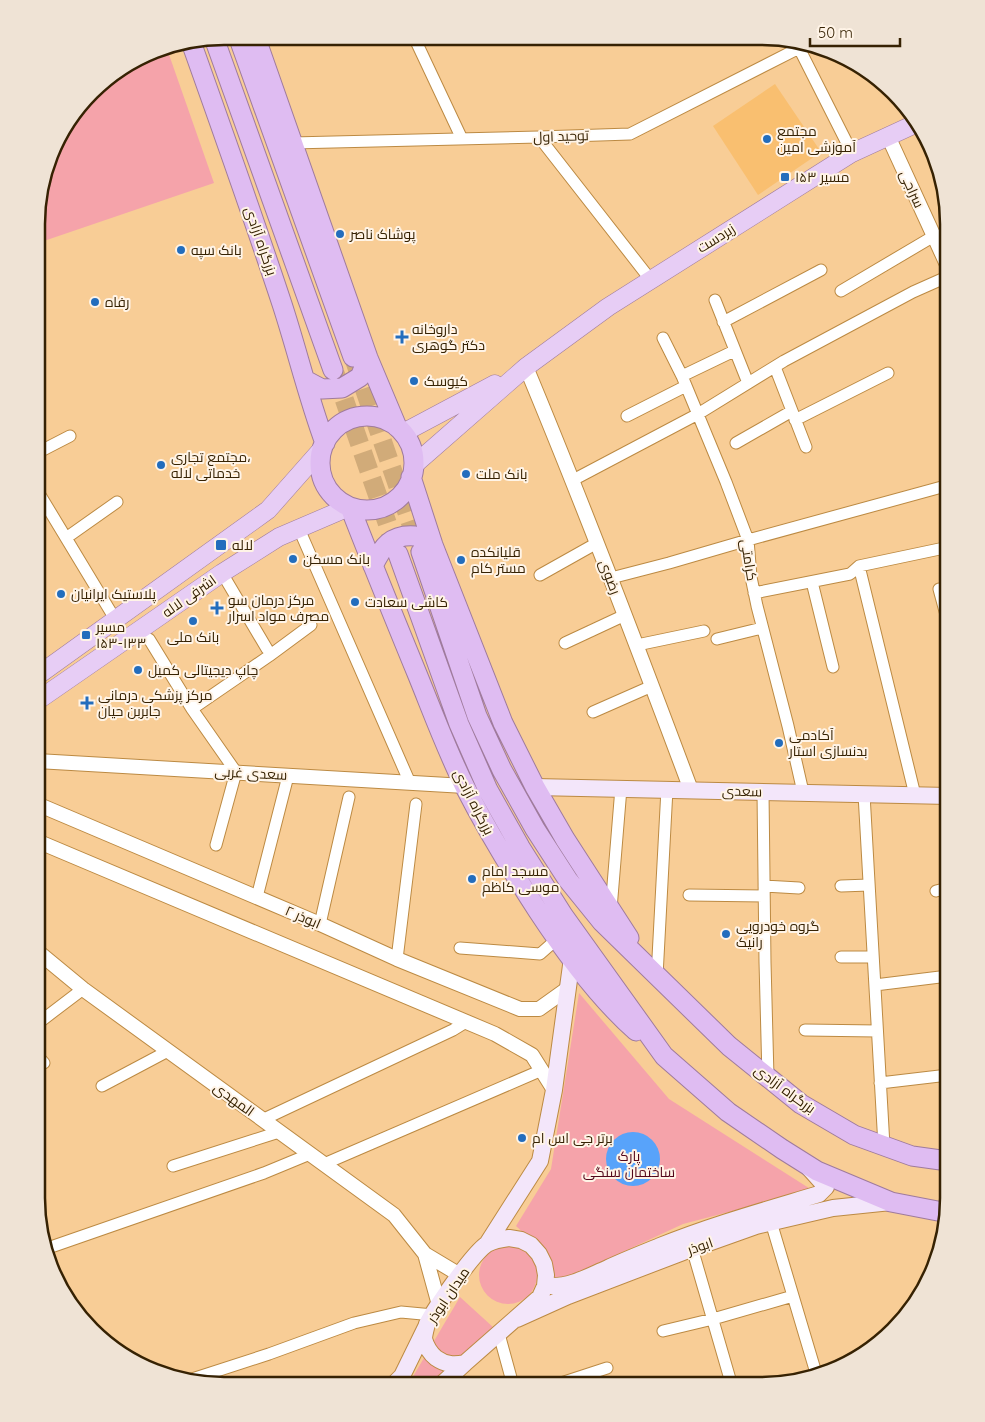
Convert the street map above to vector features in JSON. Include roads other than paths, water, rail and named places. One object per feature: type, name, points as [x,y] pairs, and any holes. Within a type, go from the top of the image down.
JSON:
[{"type":"highway","name":"بزرگراه آزادی","points":[[217,45],[333,370]]},
{"type":"highway","points":[[241,45],[360,358],[400,430],[408,440],[412,452],[413,471],[405,491],[394,502],[380,508],[365,510],[350,507],[337,500],[327,489],[321,476],[319,461],[323,447],[330,434],[341,424],[354,418],[369,416],[384,419],[400,430]]},
{"type":"highway","points":[[258,45],[292,143],[360,358],[360,377],[342,388],[322,389],[305,380]]},
{"type":"highway","name":"بزرگراه آزادی","points":[[193,48],[273,278],[305,380],[323,447]]},
{"type":"highway","name":"بزرگراه آزادی","points":[[413,471],[427,548],[477,716],[502,770],[535,829],[568,880],[602,922],[729,1046],[801,1104],[854,1134],[912,1156],[940,1160]]},
{"type":"highway","name":"بزرگراه آزادی","points":[[350,507],[440,731],[465,786],[504,859],[557,939],[620,1017],[728,1112],[806,1164],[837,1180],[892,1202],[940,1211]]},
{"type":"highway","points":[[373,566],[381,549],[396,538],[417,536],[427,548]]},
{"type":"highway","name":"بزرگراه آزادی","points":[[427,548],[503,723],[535,787],[566,839],[654,973]]},
{"type":"highway","name":"بزرگراه آزادی","points":[[398,554],[459,724],[488,790],[520,847],[562,915],[664,1056]]},
{"type":"main road","name":"زبردست","points":[[413,471],[526,367],[608,307],[852,153],[911,126]]},
{"type":"main road","name":"زبردست","points":[[400,430],[460,404],[526,367]]},
{"type":"main road","name":"اشرفی لاله","points":[[45,670],[268,510],[323,447]]},
{"type":"main road","name":"اشرفی لاله","points":[[45,695],[222,573],[279,537],[350,507]]},
{"type":"main road","name":"سعدی","points":[[535,787],[803,792],[940,797]]},
{"type":"main road","points":[[487,1244],[540,1160],[554,1090],[572,958]]},
{"type":"main road","name":"ابوذر","points":[[517,1319],[568,1296],[692,1248],[819,1194],[826,1187],[806,1164]]},
{"type":"main road","name":"ابوذر","points":[[546,1281],[550,1286],[561,1286],[726,1222],[892,1202]]},
{"type":"main road","points":[[450,1377],[540,1297],[546,1281],[544,1264],[539,1254],[531,1246],[521,1240],[509,1238],[487,1244]]},
{"type":"main road","name":"میدان ابوذر","points":[[465,1363],[455,1365],[443,1363],[431,1355],[424,1339],[433,1315],[460,1275],[487,1244]]},
{"type":"main road","points":[[401,1377],[433,1315]]},
{"type":"street","points":[[418,45],[462,139]]},
{"type":"street","name":"توحید اول","points":[[292,143],[630,134],[798,49]]},
{"type":"street","points":[[805,50],[852,153]]},
{"type":"street","name":"سراجی","points":[[888,136],[940,249]]},
{"type":"street","points":[[539,137],[650,279]]},
{"type":"street","points":[[841,291],[934,236]]},
{"type":"street","points":[[723,322],[821,270]]},
{"type":"street","points":[[573,480],[698,414],[774,367],[913,292],[940,280]]},
{"type":"street","points":[[715,300],[748,383]]},
{"type":"street","name":"کرامتی","points":[[663,338],[698,414],[748,540],[754,593],[803,792]]},
{"type":"street","points":[[627,416],[734,351]]},
{"type":"street","name":"رضوی","points":[[526,367],[573,480],[691,790]]},
{"type":"street","points":[[774,367],[806,447]]},
{"type":"street","points":[[736,443],[888,373]]},
{"type":"street","points":[[45,449],[70,436]]},
{"type":"street","points":[[611,578],[940,487]]},
{"type":"street","points":[[66,538],[118,502]]},
{"type":"street","points":[[45,503],[116,620]]},
{"type":"street","points":[[298,529],[410,783]]},
{"type":"street","points":[[540,575],[597,543]]},
{"type":"street","points":[[754,593],[850,574],[859,566],[940,549]]},
{"type":"street","points":[[859,566],[915,795]]},
{"type":"street","points":[[222,573],[267,650]]},
{"type":"street","points":[[812,582],[833,667]]},
{"type":"street","points":[[565,643],[625,615]]},
{"type":"street","points":[[192,709],[311,625]]},
{"type":"street","points":[[717,640],[762,628]]},
{"type":"street","points":[[637,645],[704,631]]},
{"type":"street","points":[[150,639],[192,709],[236,772],[216,844]]},
{"type":"street","points":[[593,712],[652,686]]},
{"type":"street","name":"سعدی غربی","points":[[45,761],[465,786]]},
{"type":"street","points":[[257,897],[288,776]]},
{"type":"street","points":[[611,909],[621,788]]},
{"type":"street","points":[[654,973],[667,790]]},
{"type":"street","points":[[763,792],[768,1077]]},
{"type":"street","points":[[864,794],[884,1146]]},
{"type":"street","points":[[320,924],[349,797]]},
{"type":"street","points":[[397,960],[416,804]]},
{"type":"street","name":"ابوذر ۲","points":[[45,807],[320,924],[397,960],[520,1009],[539,1009],[568,989]]},
{"type":"street","points":[[45,844],[495,1034],[532,1055],[554,1090]]},
{"type":"street","points":[[841,886],[869,885]]},
{"type":"street","points":[[689,895],[799,888]]},
{"type":"street","points":[[936,890],[940,889]]},
{"type":"street","points":[[460,948],[540,954],[557,939]]},
{"type":"street","points":[[841,957],[873,957]]},
{"type":"street","name":"المهدی","points":[[45,958],[83,989],[394,1215],[425,1254],[460,1275]]},
{"type":"street","points":[[875,985],[940,977]]},
{"type":"street","points":[[45,1017],[83,989]]},
{"type":"street","points":[[262,1120],[453,1030],[466,1022]]},
{"type":"street","points":[[805,1030],[878,1031]]},
{"type":"street","points":[[102,1086],[168,1051]]},
{"type":"street","points":[[324,1164],[542,1070]]},
{"type":"street","points":[[880,1083],[940,1076]]},
{"type":"street","points":[[173,1166],[279,1132]]},
{"type":"street","points":[[52,1247],[264,1173],[310,1154]]},
{"type":"street","points":[[770,1216],[815,1369]]},
{"type":"street","points":[[692,1248],[729,1377]]},
{"type":"street","name":"المهدی","points":[[425,1254],[433,1315]]},
{"type":"street","points":[[663,1331],[793,1296]]},
{"type":"street","points":[[203,1375],[354,1323],[400,1312],[433,1315]]},
{"type":"street","points":[[499,1334],[512,1377]]},
{"type":"street","points":[[579,1377],[607,1368]]},
{"type":"water","points":[[628,1132],[638,1132],[648,1136],[656,1144],[660,1159],[656,1174],[648,1182],[638,1186],[628,1186],[618,1182],[610,1174],[606,1164],[606,1154],[610,1144],[618,1136]]},
{"type":"tunnel","points":[[355,362],[420,550]]},
{"type":"tunnel","points":[[335,373],[398,554]]},
{"type":"place","name":"مجتمع آموزشی امین","points":[[767,139]]},
{"type":"place","name":"مسیر ۱۵۳","points":[[785,177]]},
{"type":"place","name":"پوشاک ناصر","points":[[340,234]]},
{"type":"place","name":"بانک سپه","points":[[181,250]]},
{"type":"place","name":"رفاه","points":[[95,302]]},
{"type":"place","name":"داروخانه دکتر گوهری","points":[[402,337]]},
{"type":"place","name":"کیوسک","points":[[414,381]]},
{"type":"place","name":"مجتمع تجاری، خدماتی لاله","points":[[161,465]]},
{"type":"place","name":"بانک ملت","points":[[466,474]]},
{"type":"place","name":"لاله","points":[[221,545]]},
{"type":"place","name":"بانک مسکن","points":[[293,559]]},
{"type":"place","name":"قلیانکده مستر کام","points":[[461,560]]},
{"type":"place","name":"پلاستیک ایرانیان","points":[[61,594]]},
{"type":"place","name":"کاشی سعادت","points":[[355,602]]},
{"type":"place","name":"مرکز درمان سو مصرف مواد اسرار","points":[[217,608]]},
{"type":"place","name":"بانک ملی","points":[[193,621]]},
{"type":"place","name":"مسیر ۱۵۳-۱۳۳","points":[[86,635]]},
{"type":"place","name":"چاپ دیجیتالی کمیل","points":[[138,670]]},
{"type":"place","name":"مرکز پزشکی درمانی جابربن حیان","points":[[87,703]]},
{"type":"place","name":"آکادمی بدنسازی استار","points":[[779,743]]},
{"type":"place","name":"مسجد امام موسی کاظم","points":[[472,879]]},
{"type":"place","name":"گروه خودرویی رانیک","points":[[726,934]]},
{"type":"place","name":"برتر جی اس ام","points":[[522,1138]]},
{"type":"park label","name":"پارک ساختمان سنگی","points":[[629,1164]]}]
